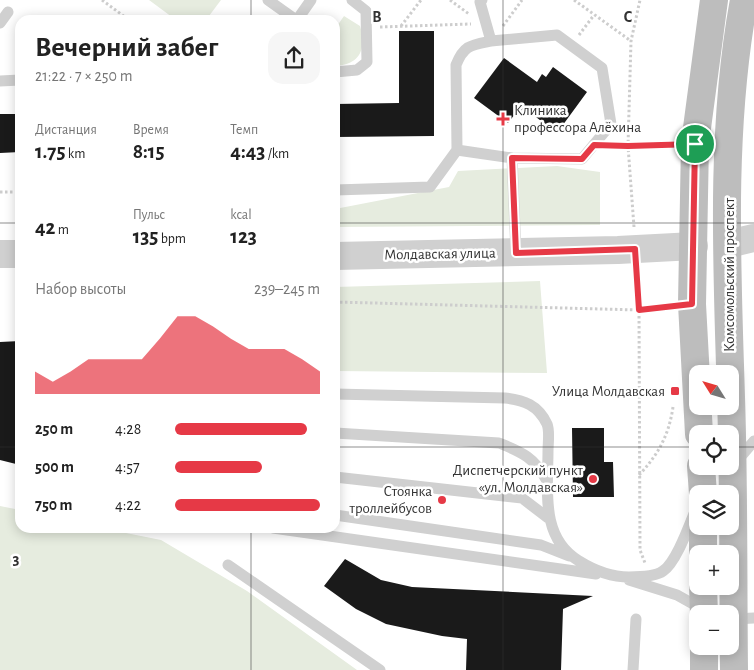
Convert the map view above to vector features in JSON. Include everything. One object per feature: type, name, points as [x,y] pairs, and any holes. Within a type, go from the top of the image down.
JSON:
[{"type":"main road","points":[[699,425],[692,304],[695,144],[714,0]]},
{"type":"main road","name":"Комсомольский проспект","points":[[732,425],[728,244],[733,73],[746,6]]},
{"type":"main road","name":"Молдавская улица","points":[[694,246],[728,244]]},
{"type":"main road","name":"Комсомольский проспект","points":[[732,659],[744,618],[734,475]]},
{"type":"main road","points":[[704,655],[704,670]]},
{"type":"street","name":"Молдавская улица","points":[[728,244],[754,238]]},
{"type":"street","name":"Молдавская улица","points":[[340,256],[516,253],[694,246]]},
{"type":"street","points":[[0,254],[15,254]]},
{"type":"lane","points":[[268,0],[289,15]]},
{"type":"lane","points":[[300,15],[311,0]]},
{"type":"lane","points":[[340,72],[357,70],[367,62],[366,11],[352,0]]},
{"type":"lane","points":[[482,0],[480,2],[491,42]]},
{"type":"lane","points":[[0,23],[8,12]]},
{"type":"lane","points":[[340,190],[430,186],[457,150],[456,65],[461,53],[471,46],[557,35],[602,68],[611,124],[582,159],[512,158],[457,150]]},
{"type":"lane","points":[[0,81],[15,80]]},
{"type":"lane","points":[[512,158],[516,253]]},
{"type":"lane","points":[[340,394],[523,400],[540,411],[548,427],[548,518],[557,541],[573,558]]},
{"type":"lane","points":[[340,433],[498,443],[521,451],[539,466],[548,482]]},
{"type":"lane","points":[[739,459],[754,441]]},
{"type":"lane","points":[[340,478],[522,498],[548,518]]},
{"type":"lane","points":[[340,516],[541,545],[573,558],[596,572],[677,595],[702,605]]},
{"type":"lane","points":[[308,533],[617,577],[663,571],[677,552],[689,521]]},
{"type":"lane","points":[[228,565],[380,670]]},
{"type":"lane","points":[[633,670],[636,619]]},
{"type":"path","points":[[102,0],[122,15]]},
{"type":"path","points":[[401,26],[421,0]]},
{"type":"path","points":[[491,42],[522,0]]},
{"type":"path","points":[[574,0],[631,42]]},
{"type":"path","points":[[640,0],[631,42],[628,146],[639,310],[638,476],[640,550],[650,574]]},
{"type":"path","points":[[571,46],[594,15]]},
{"type":"path","points":[[367,27],[472,24]]},
{"type":"path","points":[[594,145],[695,144]]},
{"type":"path","points":[[0,192],[15,192]]},
{"type":"path","points":[[340,302],[639,310],[692,304]]},
{"type":"path","points":[[638,476],[652,461],[663,444],[672,418],[674,400]]},
{"type":"shaded area","points":[[149,0],[221,0],[210,15],[169,15]]},
{"type":"shaded area","points":[[344,16],[360,26],[363,42],[360,54],[356,59],[340,65],[340,22]]},
{"type":"shaded area","points":[[557,166],[600,172],[600,225],[340,227],[340,208],[449,187],[458,171]]},
{"type":"shaded area","points":[[540,281],[547,373],[340,371],[340,287]]},
{"type":"shaded area","points":[[0,506],[15,509],[15,533],[126,533],[161,540],[247,591],[357,670],[0,670]]},
{"type":"building","points":[[399,31],[434,31],[434,136],[340,137],[340,104],[399,103]]},
{"type":"building","points":[[504,58],[537,82],[542,74],[546,77],[553,67],[587,92],[557,133],[524,108],[518,116],[515,114],[508,123],[474,98]]},
{"type":"building","points":[[0,114],[15,114],[15,152],[0,153]]},
{"type":"building","points":[[15,341],[15,464],[0,460],[0,342]]},
{"type":"building","name":"Диспетчерский пункт «ул. Молдавская»","points":[[572,428],[604,428],[604,462],[613,462],[614,497],[573,497]]},
{"type":"building","points":[[345,559],[381,580],[412,587],[593,596],[563,609],[561,670],[466,670],[467,639],[442,636],[386,624],[356,609],[324,586]]},
{"type":"place","name":"Клиника профессора Алёхина","points":[[503,119]]},
{"type":"place","name":"Улица Молдавская","points":[[675,391]]},
{"type":"place","name":"Диспетчерский пункт «ул. Молдавская»","points":[[593,479]]},
{"type":"place","name":"Стоянка троллейбусов","points":[[442,500]]},
{"type":"route","points":[[695,144],[692,304],[675,304],[639,310],[635,249],[516,253],[512,158],[582,159],[594,145],[695,144]]}]
